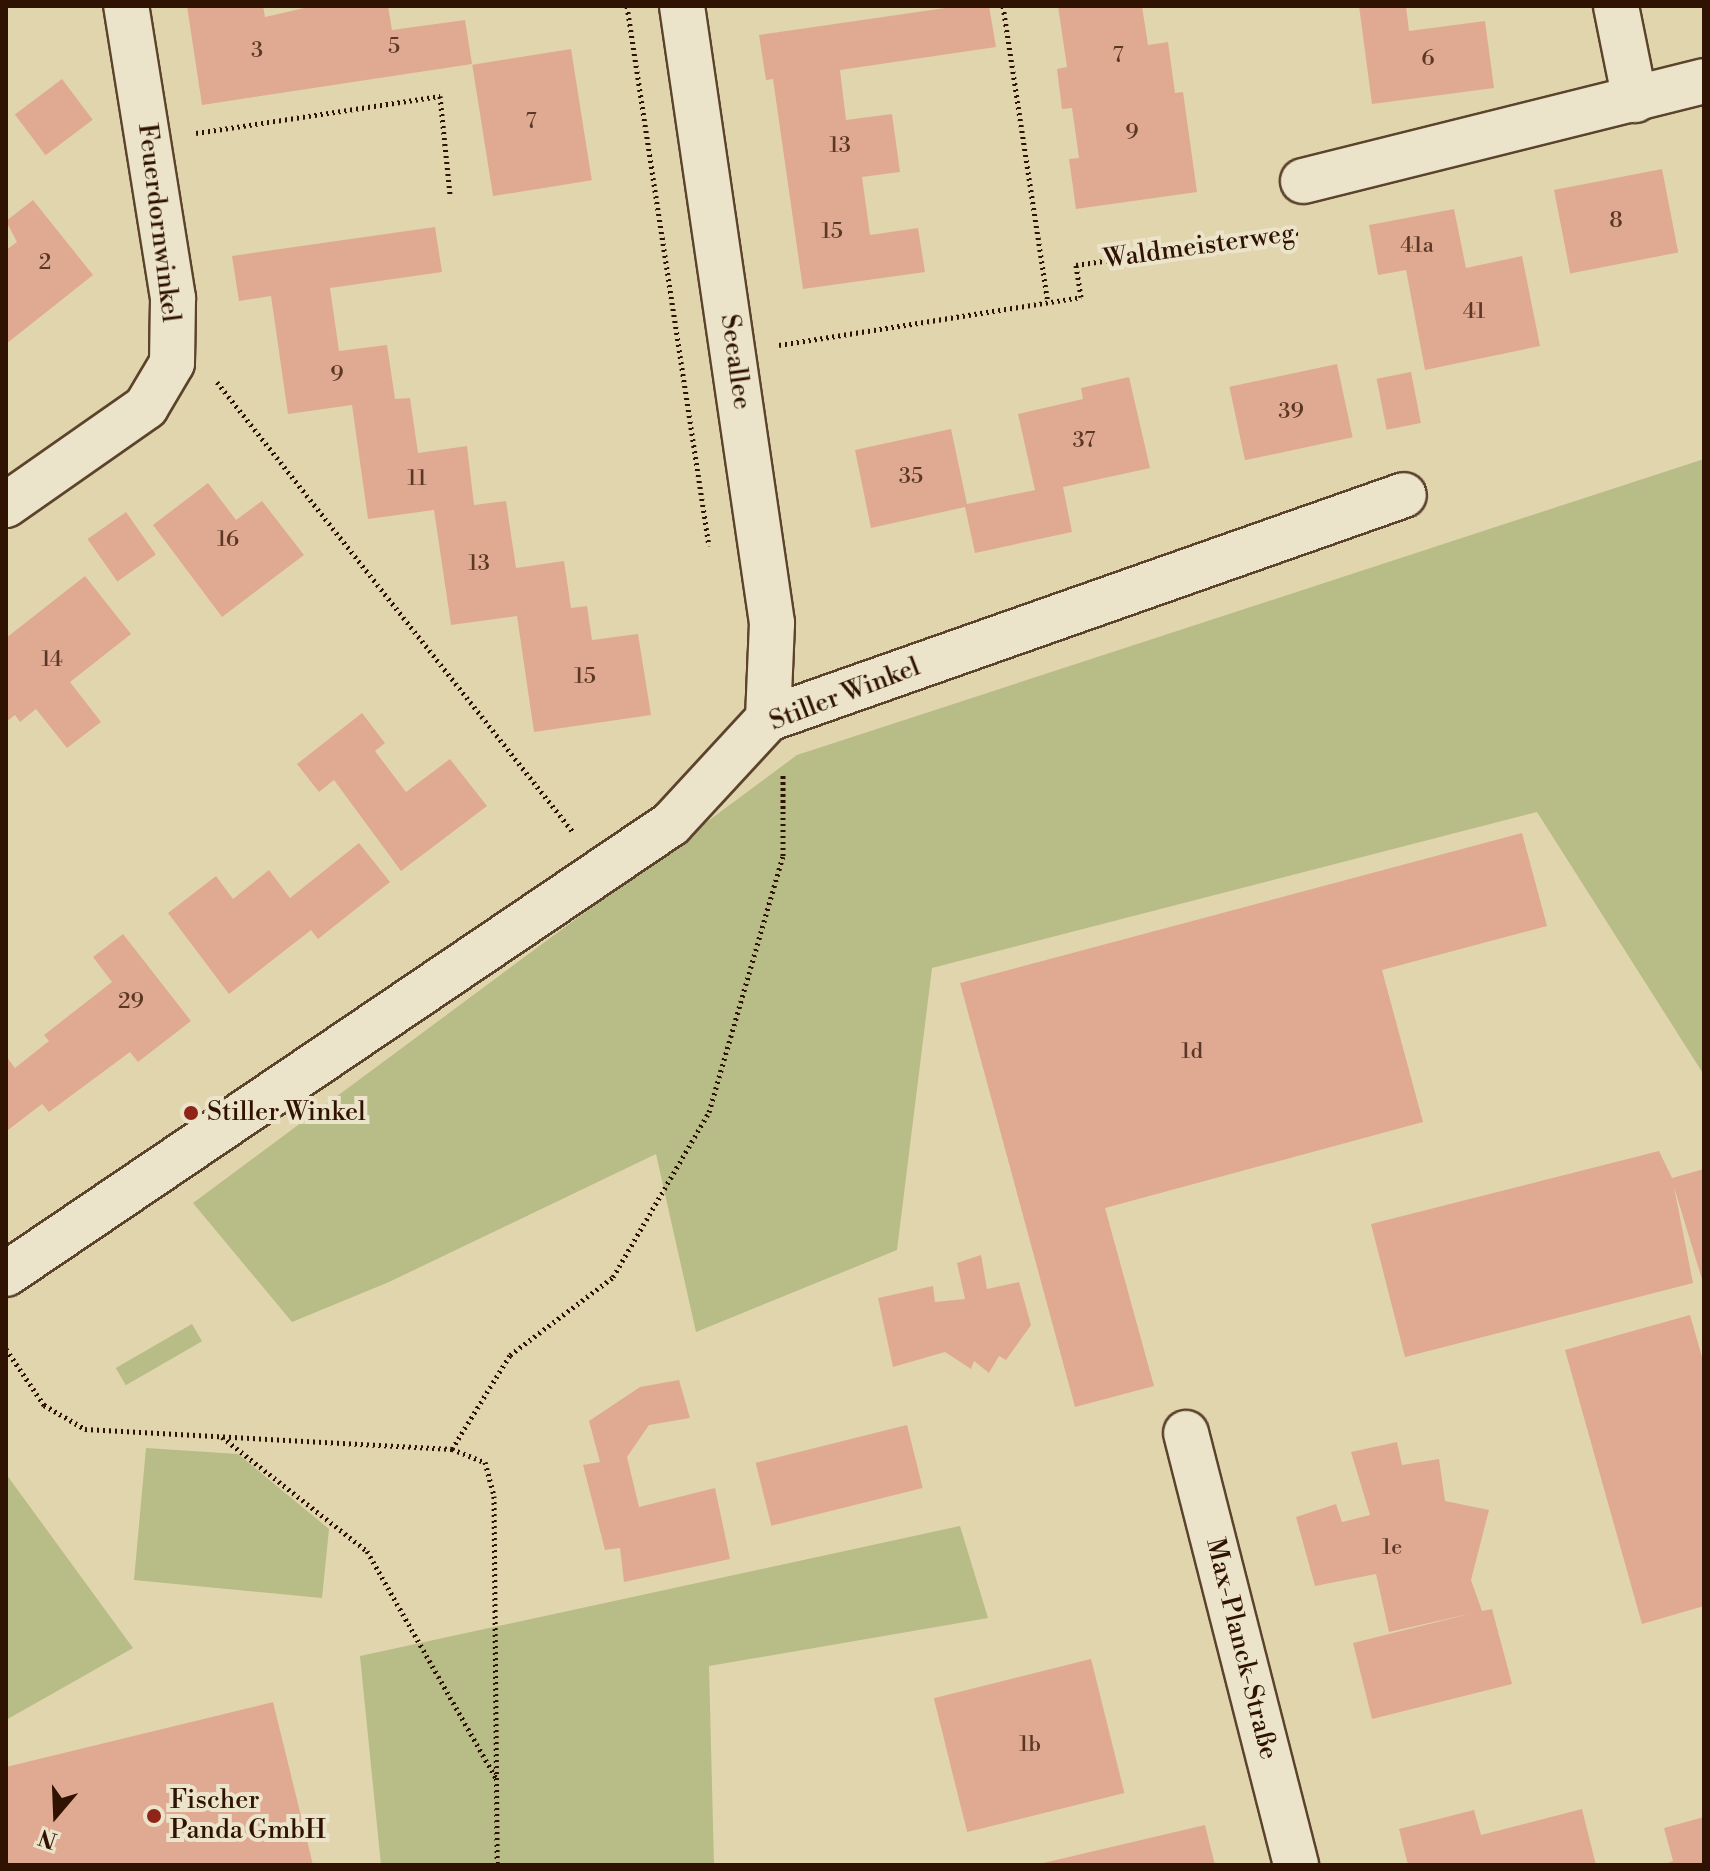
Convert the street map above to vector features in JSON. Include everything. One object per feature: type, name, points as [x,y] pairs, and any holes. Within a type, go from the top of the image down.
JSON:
[{"type":"street","name":"Feuerdornwinkel","points":[[6,505],[146,407],[172,363],[173,298],[126,6]]},
{"type":"street","name":"Seeallee","points":[[682,6],[772,623],[775,716]]},
{"type":"street","points":[[1616,6],[1635,100]]},
{"type":"street","name":"Waldmeisterweg","points":[[1303,181],[1704,81]]},
{"type":"street","name":"Stiller Winkel","points":[[6,1274],[671,824],[775,716],[1404,495]]},
{"type":"street","name":"Max-Planck-Straße","points":[[1186,1433],[1296,1865]]},
{"type":"path","points":[[1003,6],[1048,303]]},
{"type":"path","points":[[148,140],[440,96],[450,194]]},
{"type":"path","name":"Waldmeisterweg","points":[[734,351],[1081,297],[1076,265],[1313,230],[1303,181]]},
{"type":"path","points":[[172,363],[220,383],[600,870]]},
{"type":"path","points":[[452,1449],[510,1355],[613,1277],[709,1112],[783,856],[775,716]]},
{"type":"path","points":[[6,1349],[44,1405],[85,1429],[452,1449],[485,1462],[494,1496],[497,1865]]},
{"type":"path","points":[[221,1436],[367,1551],[497,1779]]},
{"type":"green space","points":[[1704,459],[1704,1075],[1537,812],[932,968],[897,1250],[696,1332],[656,1154],[389,1282],[292,1322],[193,1203],[797,755]]},
{"type":"green space","points":[[192,1324],[202,1341],[126,1385],[116,1368]]},
{"type":"green space","points":[[146,1448],[238,1454],[329,1529],[322,1598],[134,1580]]},
{"type":"green space","points":[[6,1474],[133,1648],[6,1720]]},
{"type":"green space","points":[[960,1526],[988,1618],[709,1666],[714,1865],[381,1865],[360,1656]]},
{"type":"building","points":[[187,6],[263,6],[265,17],[313,6],[388,6],[392,30],[465,20],[472,64],[202,105]]},
{"type":"building","points":[[959,6],[989,6],[996,47],[840,70],[846,120],[892,114],[900,172],[862,177],[870,235],[918,228],[925,272],[803,289],[773,79],[766,80],[759,35]]},
{"type":"building","points":[[1058,6],[1142,6],[1148,45],[1168,42],[1175,93],[1183,92],[1197,192],[1076,209],[1069,159],[1079,158],[1072,108],[1062,109],[1057,69],[1067,67]]},
{"type":"building","points":[[1359,6],[1406,6],[1409,31],[1485,21],[1494,88],[1372,104]]},
{"type":"building","points":[[571,49],[592,180],[493,196],[472,65]]},
{"type":"building","points":[[62,79],[93,120],[46,155],[15,115]]},
{"type":"building","points":[[1662,169],[1678,252],[1570,273],[1554,190]]},
{"type":"building","points":[[33,200],[93,275],[6,344],[6,250],[17,242],[6,221]]},
{"type":"building","points":[[1454,209],[1466,268],[1522,256],[1540,346],[1425,370],[1406,270],[1378,275],[1369,225]]},
{"type":"building","points":[[435,227],[442,272],[330,288],[339,351],[387,345],[395,399],[410,398],[418,453],[467,446],[474,505],[506,501],[516,568],[564,561],[571,608],[587,606],[592,640],[638,634],[651,715],[534,732],[517,616],[451,625],[434,510],[368,519],[352,405],[288,414],[271,296],[239,301],[232,256]]},
{"type":"building","points":[[1337,364],[1353,437],[1245,460],[1229,387]]},
{"type":"building","points":[[1411,372],[1421,423],[1387,430],[1377,379]]},
{"type":"building","points":[[1129,377],[1150,468],[1063,487],[1072,532],[975,553],[965,507],[871,528],[855,450],[951,429],[967,504],[1035,490],[1018,414],[1083,399],[1081,388]]},
{"type":"building","points":[[208,483],[236,520],[262,501],[304,555],[222,617],[153,525]]},
{"type":"building","points":[[126,512],[156,555],[117,582],[87,539]]},
{"type":"building","points":[[85,576],[131,634],[70,682],[101,722],[67,748],[36,709],[20,722],[15,715],[6,722],[6,638]]},
{"type":"building","points":[[362,713],[385,743],[375,751],[406,792],[450,759],[487,806],[401,871],[334,780],[319,792],[297,764]]},
{"type":"building","points":[[1522,833],[1547,926],[1382,970],[1423,1122],[1105,1208],[1154,1386],[1075,1407],[960,983]]},
{"type":"building","points":[[359,843],[390,882],[318,939],[311,930],[229,994],[168,913],[216,876],[233,899],[269,870],[290,898]]},
{"type":"building","points":[[123,934],[191,1021],[138,1062],[130,1052],[49,1112],[42,1104],[8,1130],[6,1056],[15,1068],[49,1041],[44,1035],[112,982],[93,957]]},
{"type":"building","points":[[1659,1151],[1672,1178],[1704,1169],[1704,1286],[1674,1187],[1693,1283],[1405,1357],[1371,1224]]},
{"type":"building","points":[[981,1255],[987,1289],[1019,1282],[1031,1325],[1006,1360],[999,1356],[989,1373],[974,1361],[971,1369],[945,1352],[893,1367],[878,1298],[933,1286],[935,1302],[965,1299],[957,1263]]},
{"type":"building","points":[[1690,1315],[1704,1364],[1704,1606],[1642,1624],[1565,1350]]},
{"type":"building","points":[[679,1380],[690,1418],[649,1425],[627,1457],[639,1507],[715,1488],[730,1559],[624,1582],[620,1548],[605,1550],[583,1465],[600,1462],[589,1421],[640,1387]]},
{"type":"building","points":[[907,1425],[923,1488],[771,1526],[756,1463]]},
{"type":"building","points":[[1397,1442],[1402,1465],[1439,1459],[1445,1501],[1489,1510],[1471,1580],[1482,1611],[1492,1609],[1512,1684],[1372,1719],[1353,1643],[1473,1613],[1389,1632],[1376,1574],[1315,1586],[1296,1517],[1336,1504],[1342,1522],[1370,1515],[1351,1452]]},
{"type":"building","points":[[1091,1659],[1124,1793],[967,1832],[934,1698]]},
{"type":"building","name":"Fischer Panda GmbH","points":[[273,1702],[313,1865],[6,1865],[6,1767]]},
{"type":"building","points":[[1582,1809],[1596,1865],[1408,1865],[1399,1829],[1474,1810],[1481,1835]]},
{"type":"building","points":[[1704,1817],[1704,1865],[1662,1865],[1673,1861],[1664,1828]]},
{"type":"building","points":[[1205,1825],[1215,1865],[1039,1865],[1039,1864]]},
{"type":"place","name":"Stiller Winkel","points":[[191,1113]]},
{"type":"place","name":"Fischer Panda GmbH","points":[[154,1816]]}]
